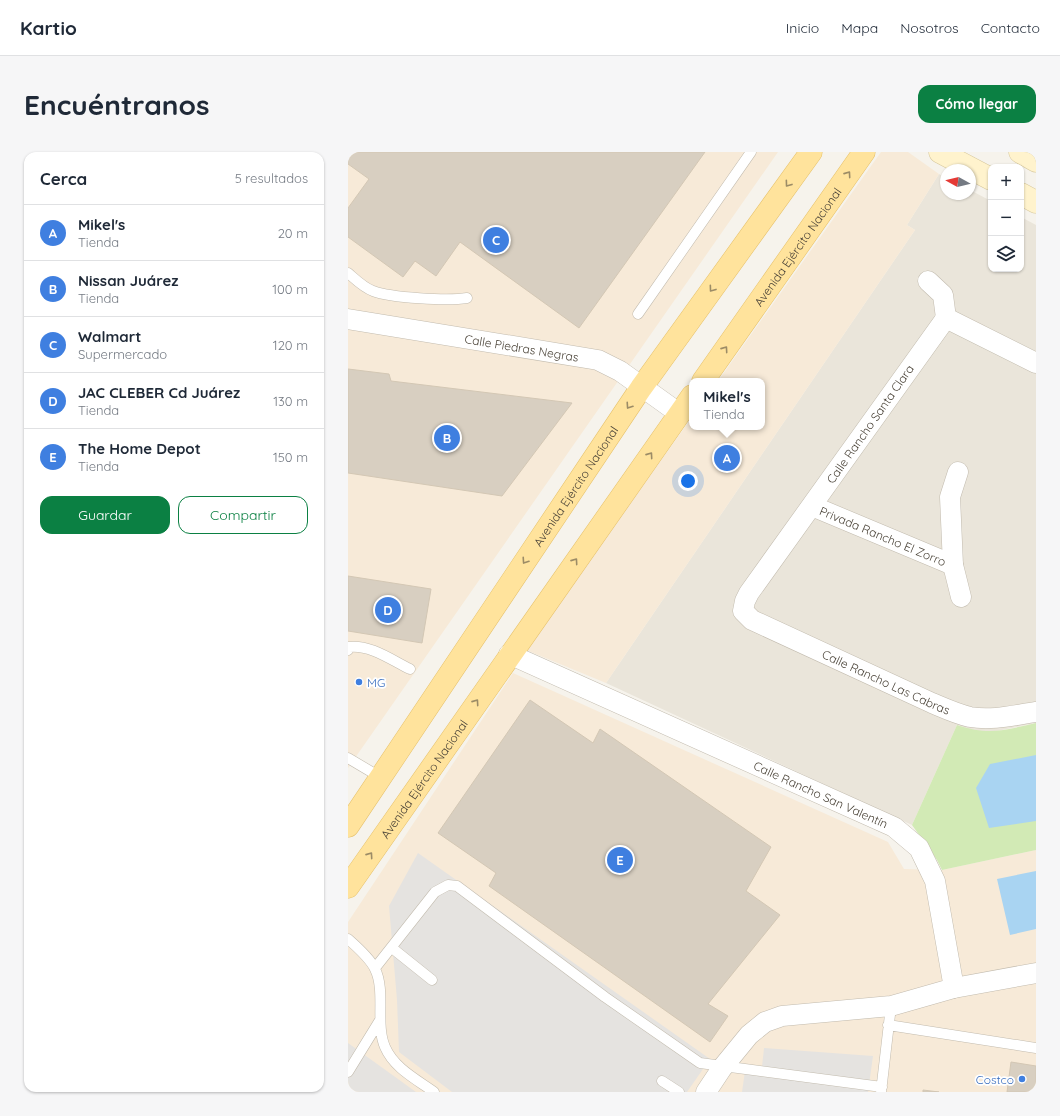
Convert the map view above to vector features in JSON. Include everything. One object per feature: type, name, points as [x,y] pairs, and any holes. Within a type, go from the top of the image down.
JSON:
[{"type":"main road","name":"Avenida Ejército Nacional","points":[[348,826],[641,388],[811,152]]},
{"type":"main road","name":"Avenida Ejército Nacional","points":[[705,378],[864,152]]},
{"type":"main road","name":"Avenida Ejército Nacional","points":[[348,887],[509,654],[689,400]]},
{"type":"street","points":[[940,152],[988,177]]},
{"type":"street","points":[[1020,152],[1036,161]]},
{"type":"street","points":[[1024,196],[1036,202]]},
{"type":"street","points":[[928,281],[943,295],[946,318],[1036,363]]},
{"type":"street","name":"Calle Rancho Santa Clara","points":[[745,614],[743,607],[749,593],[946,318]]},
{"type":"street","name":"Calle Piedras Negras","points":[[348,319],[598,360],[620,371],[641,388],[680,414]]},
{"type":"street","name":"Privada Rancho El Zorro","points":[[958,472],[950,497],[953,565],[961,597]]},
{"type":"street","name":"Privada Rancho El Zorro","points":[[812,506],[953,565]]},
{"type":"street","name":"Calle Rancho Las Cabras","points":[[745,614],[759,623],[958,714],[986,718],[1036,712]]},
{"type":"street","name":"Calle Rancho San Valentín","points":[[509,654],[894,827],[919,848],[935,882],[954,988]]},
{"type":"street","points":[[706,1092],[722,1068],[749,1035],[765,1022],[782,1016],[889,1016],[954,988],[1036,973]]},
{"type":"lane","points":[[638,314],[751,152]]},
{"type":"lane","points":[[348,273],[364,286],[383,294],[449,299],[467,298]]},
{"type":"lane","points":[[348,650],[350,647],[358,646],[368,649],[410,669]]},
{"type":"lane","points":[[348,758],[380,778]]},
{"type":"lane","points":[[375,968],[435,892],[448,885],[457,886],[604,997],[700,1063],[722,1068],[882,1090],[889,1016],[1036,1048]]},
{"type":"lane","points":[[348,939],[375,968],[378,985],[380,1020],[385,1046],[396,1065],[434,1092]]},
{"type":"lane","points":[[392,948],[432,980]]},
{"type":"lane","points":[[348,1072],[380,1020]]},
{"type":"lane","points":[[662,1081],[679,1092]]},
{"type":"shaded area","points":[[348,152],[778,152],[348,768]]},
{"type":"shaded area","points":[[881,152],[908,152],[939,174],[907,225],[915,230],[606,683],[526,650],[689,421],[689,430],[765,430],[765,378],[720,378]]},
{"type":"shaded area","points":[[939,174],[940,200],[976,200],[976,193],[988,199],[988,272],[1024,272],[1024,219],[1036,225],[1036,723],[992,732],[974,731],[957,725],[912,825],[606,683],[915,230],[907,225]]},
{"type":"shaded area","points":[[513,673],[888,842],[904,869],[942,870],[1036,850],[1036,1092],[348,1092],[348,922]]},
{"type":"shaded area","points":[[418,853],[710,1059],[687,1092],[452,1092],[399,1052],[397,1000],[389,906]]},
{"type":"shaded area","points":[[348,1043],[416,1092],[348,1092]]},
{"type":"shaded area","points":[[764,1048],[873,1056],[868,1092],[742,1092],[746,1064],[762,1067]]},
{"type":"green space","points":[[1036,723],[1036,850],[942,870],[937,860],[912,825],[957,725],[978,730],[997,731]]},
{"type":"water","points":[[1036,755],[1036,821],[989,828],[976,788],[990,764]]},
{"type":"water","points":[[1036,871],[1036,929],[1010,935],[997,879]]},
{"type":"building","points":[[348,152],[705,152],[579,328],[460,242],[436,276],[415,261],[403,277],[348,237],[348,208],[369,179],[348,164]]},
{"type":"building","points":[[348,369],[389,374],[391,381],[572,403],[502,496],[348,473]]},
{"type":"building","points":[[348,576],[431,589],[422,643],[348,631]]},
{"type":"building","points":[[530,700],[593,743],[600,729],[771,847],[746,891],[780,915],[708,1004],[728,1016],[710,1042],[489,886],[496,873],[438,833]]},
{"type":"building","name":"Costco","points":[[1011,1062],[1036,1066],[1036,1092],[1007,1092]]},
{"type":"building","points":[[923,1090],[939,1092],[923,1092]]},
{"type":"place","name":"Walmart","points":[[496,240]]},
{"type":"place","name":"Nissan Juárez","points":[[447,438]]},
{"type":"place","name":"Mikel's","points":[[727,458]]},
{"type":"place","name":"JAC CLEBER Cd Juárez","points":[[388,610]]},
{"type":"place","name":"MG","points":[[359,682]]},
{"type":"place","name":"The Home Depot","points":[[620,860]]},
{"type":"place","name":"Costco","points":[[1022,1079]]}]
